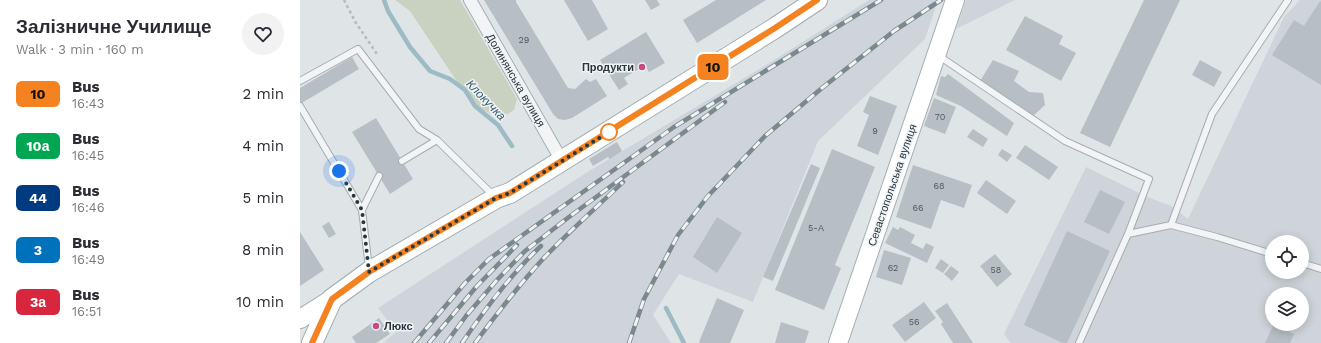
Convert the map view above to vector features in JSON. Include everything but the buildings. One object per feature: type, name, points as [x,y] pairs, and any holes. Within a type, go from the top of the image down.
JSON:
[{"type":"main road","points":[[312,343],[332,299],[369,272],[496,198],[510,193],[775,28],[817,0]]},
{"type":"street","name":"Долинянська вулиця","points":[[470,0],[562,161]]},
{"type":"street","name":"Севастопольська вулиця","points":[[838,343],[954,0]]},
{"type":"street","points":[[300,320],[332,299]]},
{"type":"lane","points":[[1171,225],[1212,114],[1288,0]]},
{"type":"lane","points":[[300,81],[358,49],[419,129],[437,140],[496,198]]},
{"type":"lane","points":[[936,54],[1065,141],[1149,179],[1128,234],[1079,343]]},
{"type":"lane","points":[[300,106],[362,210],[369,272]]},
{"type":"lane","points":[[402,161],[437,140]]},
{"type":"lane","points":[[362,210],[379,176]]},
{"type":"lane","points":[[1128,234],[1171,225],[1265,252]]},
{"type":"lane","points":[[1309,266],[1321,269]]},
{"type":"shaded area","points":[[869,0],[938,0],[925,39],[818,141],[753,302],[679,274],[653,315],[671,343],[383,343],[396,332],[378,308],[589,171],[771,62]]},
{"type":"shaded area","points":[[966,0],[1015,0],[956,29]]},
{"type":"shaded area","points":[[1300,0],[1321,0],[1321,343],[1011,343],[1004,334],[1086,167],[1143,195],[1171,206],[1188,219],[1284,17]]},
{"type":"green space","points":[[395,0],[460,0],[517,99],[514,110],[508,114],[491,114],[472,104],[410,11]]},
{"type":"waterway","name":"Клокучка","points":[[384,0],[388,11],[410,47],[430,71],[450,79],[465,90],[475,106],[498,125],[512,146]]},
{"type":"waterway","points":[[666,308],[684,343]]},
{"type":"railway","points":[[414,343],[465,283],[489,259],[674,127],[881,0]]},
{"type":"railway","points":[[629,343],[644,299],[678,235],[708,196],[765,136],[822,88],[894,31],[941,0]]},
{"type":"railway","points":[[446,343],[466,316],[497,280],[525,251],[725,102]]},
{"type":"railway","points":[[475,343],[499,311],[542,260],[571,230],[623,182]]},
{"type":"railway","points":[[429,343],[477,286],[517,245]]},
{"type":"railway","points":[[462,343],[499,292],[519,268],[541,246]]},
{"type":"bus line","name":"10","points":[[312,343],[332,299],[369,272],[496,198],[510,193],[775,28],[817,0]]},
{"type":"place","name":"Продукти","points":[[642,67]]},
{"type":"place","name":"Люкс","points":[[376,326]]},
{"type":"route","points":[[339,171],[362,210],[369,272],[496,198],[510,193],[609,132]]}]
